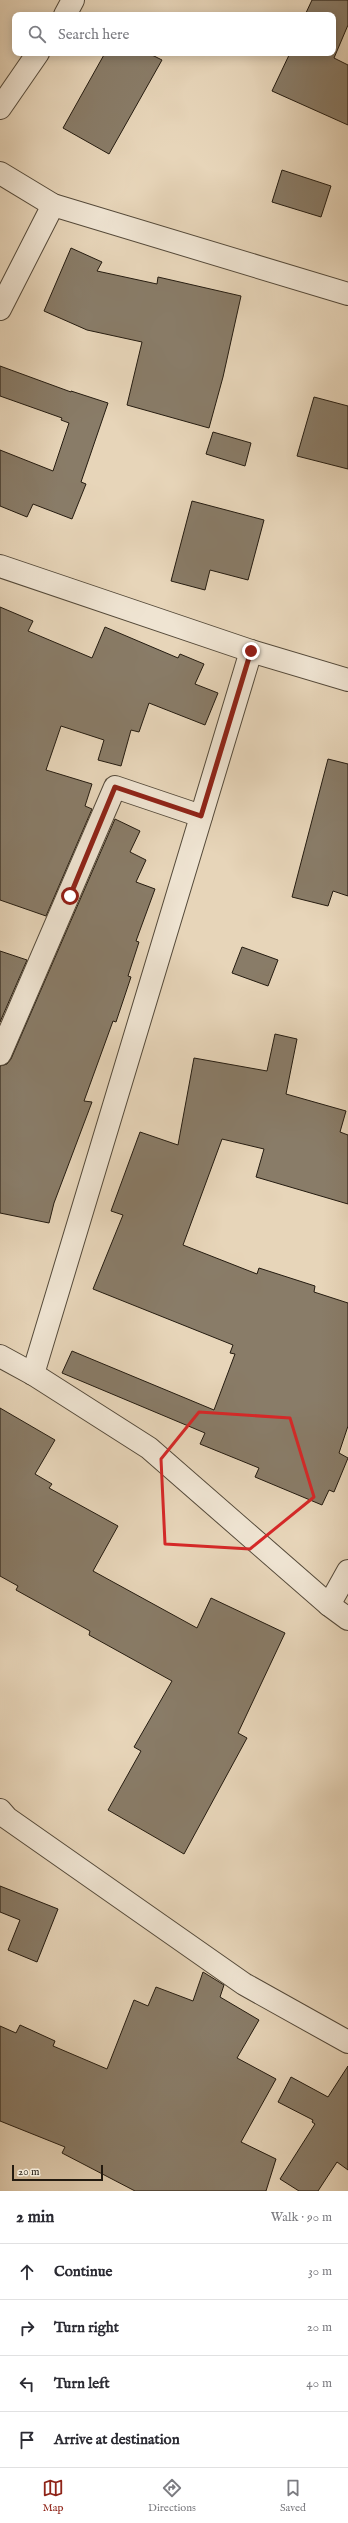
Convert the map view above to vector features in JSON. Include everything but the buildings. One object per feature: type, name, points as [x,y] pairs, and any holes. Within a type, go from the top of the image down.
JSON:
[{"type":"street","points":[[67,12],[73,0]]},
{"type":"street","points":[[0,108],[36,56]]},
{"type":"street","points":[[0,173],[53,206],[348,294]]},
{"type":"street","points":[[0,309],[53,206]]},
{"type":"street","points":[[0,566],[251,651],[348,680]]},
{"type":"street","points":[[33,1374],[251,651]]},
{"type":"street","points":[[0,1054],[115,787],[201,816]]},
{"type":"street","points":[[0,1356],[33,1374],[149,1448],[329,1605],[348,1619]]},
{"type":"street","points":[[329,1605],[348,1571]]},
{"type":"street","points":[[0,1810],[7,1818],[244,1984],[348,2042]]},
{"type":"highlighted area","points":[[199,1412],[290,1418],[314,1497],[250,1549],[165,1544],[161,1459]]},
{"type":"route","points":[[70,896],[115,787],[201,816],[251,651]]}]
